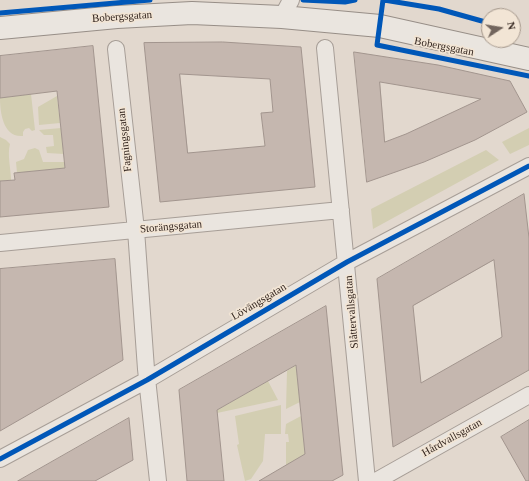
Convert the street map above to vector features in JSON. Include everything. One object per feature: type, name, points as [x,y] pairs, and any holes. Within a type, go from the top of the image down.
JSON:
[{"type":"street","name":"Bobergsgatan","points":[[0,28],[117,17],[283,6],[529,59]]},
{"type":"street","name":"Slåttervallsgatan","points":[[325,48],[347,262],[367,481]]},
{"type":"street","name":"Fagningsgatan","points":[[116,49],[136,230],[147,380],[158,481]]},
{"type":"street","name":"Lövängsgatan","points":[[0,459],[147,380],[347,262],[529,166]]},
{"type":"street","name":"Storängsgatan","points":[[0,243],[341,210]]},
{"type":"street","name":"Hårdvallsgatan","points":[[376,481],[529,394]]},
{"type":"shaded area","points":[[31,94],[35,130],[32,131],[29,128],[25,129],[23,136],[16,136],[7,129],[4,123],[0,98]]},
{"type":"shaded area","points":[[57,96],[60,123],[39,125],[38,107]]},
{"type":"shaded area","points":[[61,128],[64,154],[47,153],[46,147],[54,146],[53,135],[44,135],[39,130]]},
{"type":"shaded area","points":[[529,128],[529,145],[510,154],[502,142]]},
{"type":"shaded area","points":[[0,137],[10,144],[9,157],[11,180],[0,181]]},
{"type":"shaded area","points":[[35,148],[39,150],[43,162],[64,162],[68,168],[17,173],[16,162],[24,159],[28,150]]},
{"type":"shaded area","points":[[486,150],[499,160],[373,229],[371,209]]},
{"type":"shaded area","points":[[296,365],[300,402],[286,409],[287,371]]},
{"type":"shaded area","points":[[268,381],[278,400],[217,413],[217,410]]},
{"type":"shaded area","points":[[281,405],[281,434],[265,434],[263,461],[251,479],[245,481],[237,445],[239,444],[235,416]]},
{"type":"shaded area","points":[[301,416],[305,454],[286,466],[286,442],[289,442],[288,434],[285,434],[286,424]]},
{"type":"building","points":[[223,42],[301,47],[315,187],[160,202],[144,43]],"holes":[[[180,74],[270,79],[273,112],[261,113],[265,146],[188,153]]]},
{"type":"building","points":[[93,46],[109,207],[0,217],[0,181],[15,180],[14,173],[65,168],[57,91],[0,98],[0,56]]},
{"type":"building","points":[[354,52],[438,65],[510,81],[527,112],[475,140],[424,162],[367,182]],"holes":[[[380,82],[481,99],[406,134],[385,142]]]},
{"type":"building","points":[[524,194],[529,238],[529,370],[393,447],[377,279]],"holes":[[[494,260],[502,337],[421,383],[413,306]]]},
{"type":"building","points":[[115,259],[123,360],[0,431],[0,269]]},
{"type":"building","points":[[326,306],[343,475],[332,481],[259,481],[305,454],[296,365],[217,410],[224,481],[187,481],[179,390]]},
{"type":"building","points":[[129,418],[133,460],[95,481],[18,481]]},
{"type":"building","points":[[529,420],[529,481],[526,481],[501,437]]},
{"type":"cycle path","points":[[0,13],[150,0]]},
{"type":"cycle path","points":[[303,0],[345,2],[355,0]]},
{"type":"cycle path","points":[[383,0],[377,45],[529,76]]},
{"type":"cycle path","points":[[384,0],[439,9],[481,21]]},
{"type":"cycle path","points":[[0,459],[147,380],[347,262],[529,166]]}]
